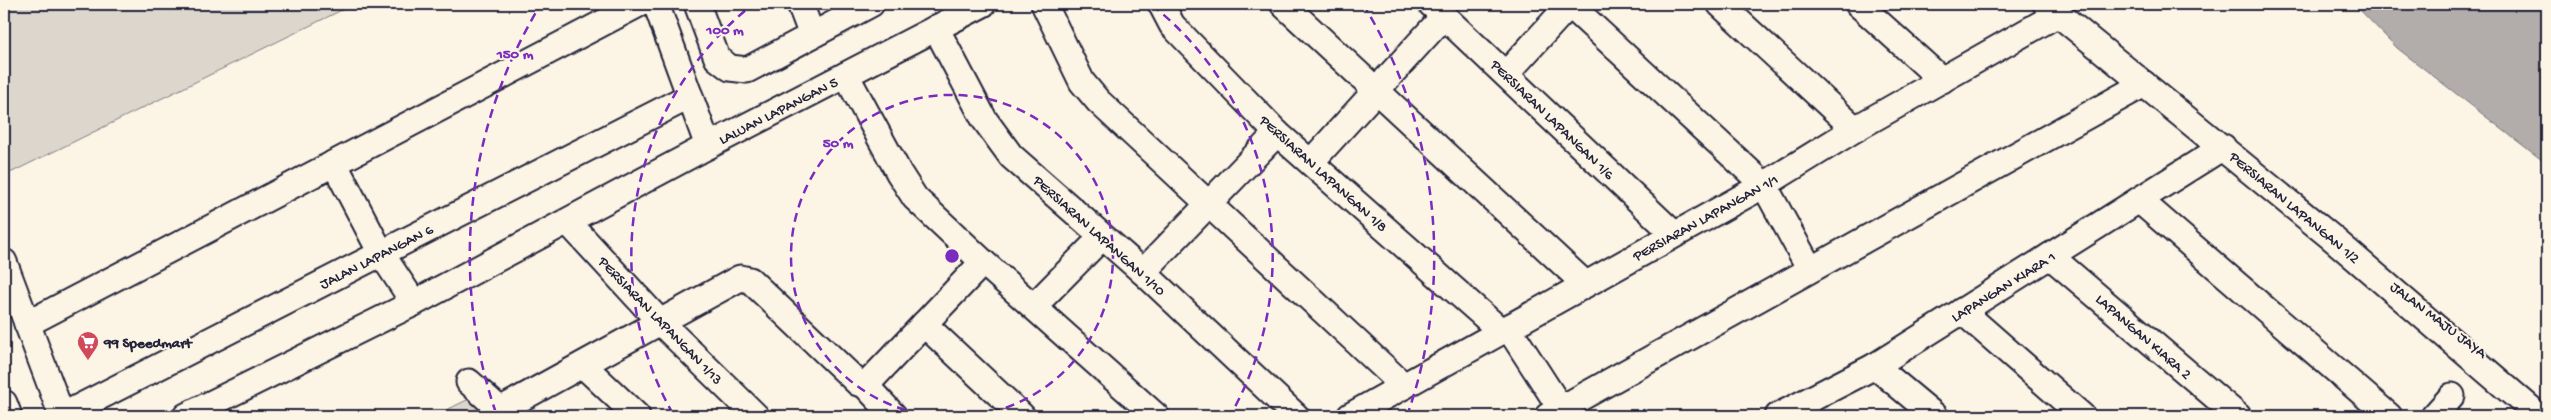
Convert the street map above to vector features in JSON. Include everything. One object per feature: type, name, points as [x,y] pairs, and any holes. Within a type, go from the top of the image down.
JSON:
[{"type":"street","points":[[27,324],[638,4]]},
{"type":"street","name":"LALUAN LAPANGAN 5","points":[[656,4],[708,146],[983,4]]},
{"type":"street","points":[[697,4],[717,58],[730,68],[747,70],[871,4]]},
{"type":"street","points":[[800,4],[812,35]]},
{"type":"street","points":[[1044,4],[1082,82],[1098,101],[1404,386]]},
{"type":"street","name":"PERSIARAN LAPANGAN 1/8","points":[[1161,4],[1172,25],[1277,133],[1505,329],[1554,413]]},
{"type":"street","points":[[1283,4],[1585,284]]},
{"type":"street","points":[[1506,74],[1569,4],[1764,185],[1810,269]]},
{"type":"street","points":[[1720,4],[1855,129]]},
{"type":"street","points":[[1858,4],[1942,80]]},
{"type":"street","name":"PERSIARAN LAPANGAN 1/1","points":[[1350,416],[1764,185],[1855,129],[1942,80],[2052,9]]},
{"type":"street","name":"PERSIARAN LAPANGAN 1/2","points":[[2052,9],[2331,237],[2539,416]]},
{"type":"street","points":[[1311,162],[1376,90],[1438,10]]},
{"type":"street","name":"PERSIARAN LAPANGAN 1/6","points":[[1438,10],[1674,234]]},
{"type":"street","name":"PERSIARAN LAPANGAN 1/10","points":[[936,28],[984,119],[1011,156],[1143,272],[1296,416]]},
{"type":"street","points":[[846,75],[876,132],[916,198],[983,262],[1156,416]]},
{"type":"street","points":[[1554,413],[2144,84]]},
{"type":"street","name":"JALAN LAPANGAN 6","points":[[62,416],[690,96]]},
{"type":"street","points":[[1143,272],[1277,133]]},
{"type":"street","points":[[186,416],[414,303],[708,146]]},
{"type":"street","name":"LAPANGAN KIARA 1","points":[[1781,416],[1875,366],[2223,148]]},
{"type":"street","points":[[334,163],[382,253],[414,303]]},
{"type":"street","points":[[2139,200],[2389,416]]},
{"type":"street","name":"PERSIARAN LAPANGAN 1/13","points":[[568,222],[660,322],[756,416]]},
{"type":"street","points":[[1034,306],[1102,237]]},
{"type":"street","name":"JALAN MAJU JAYA","points":[[2331,237],[2547,401]]},
{"type":"street","name":"LAPANGAN KIARA 2","points":[[2050,256],[2238,416]]},
{"type":"street","points":[[4,262],[62,416]]},
{"type":"street","points":[[469,382],[504,413],[583,365],[740,278],[750,280],[858,383],[864,384],[869,382],[983,262]]},
{"type":"street","points":[[1962,311],[2082,416]]},
{"type":"street","points":[[924,324],[1016,415]]},
{"type":"street","points":[[583,365],[637,416]]},
{"type":"street","points":[[1875,366],[1935,416]]},
{"type":"street","points":[[864,384],[894,416]]},
{"type":"street","points":[[2434,416],[2452,396]]},
{"type":"street","points":[[4,403],[9,416]]},
{"type":"shaded area","points":[[4,4],[354,4],[4,176]]},
{"type":"shaded area","points":[[2354,4],[2547,4],[2547,164],[2397,48]]},
{"type":"shaded area","points":[[471,398],[492,416],[434,416]]},
{"type":"place","name":"99 Speedmart","points":[[88,361]]}]
